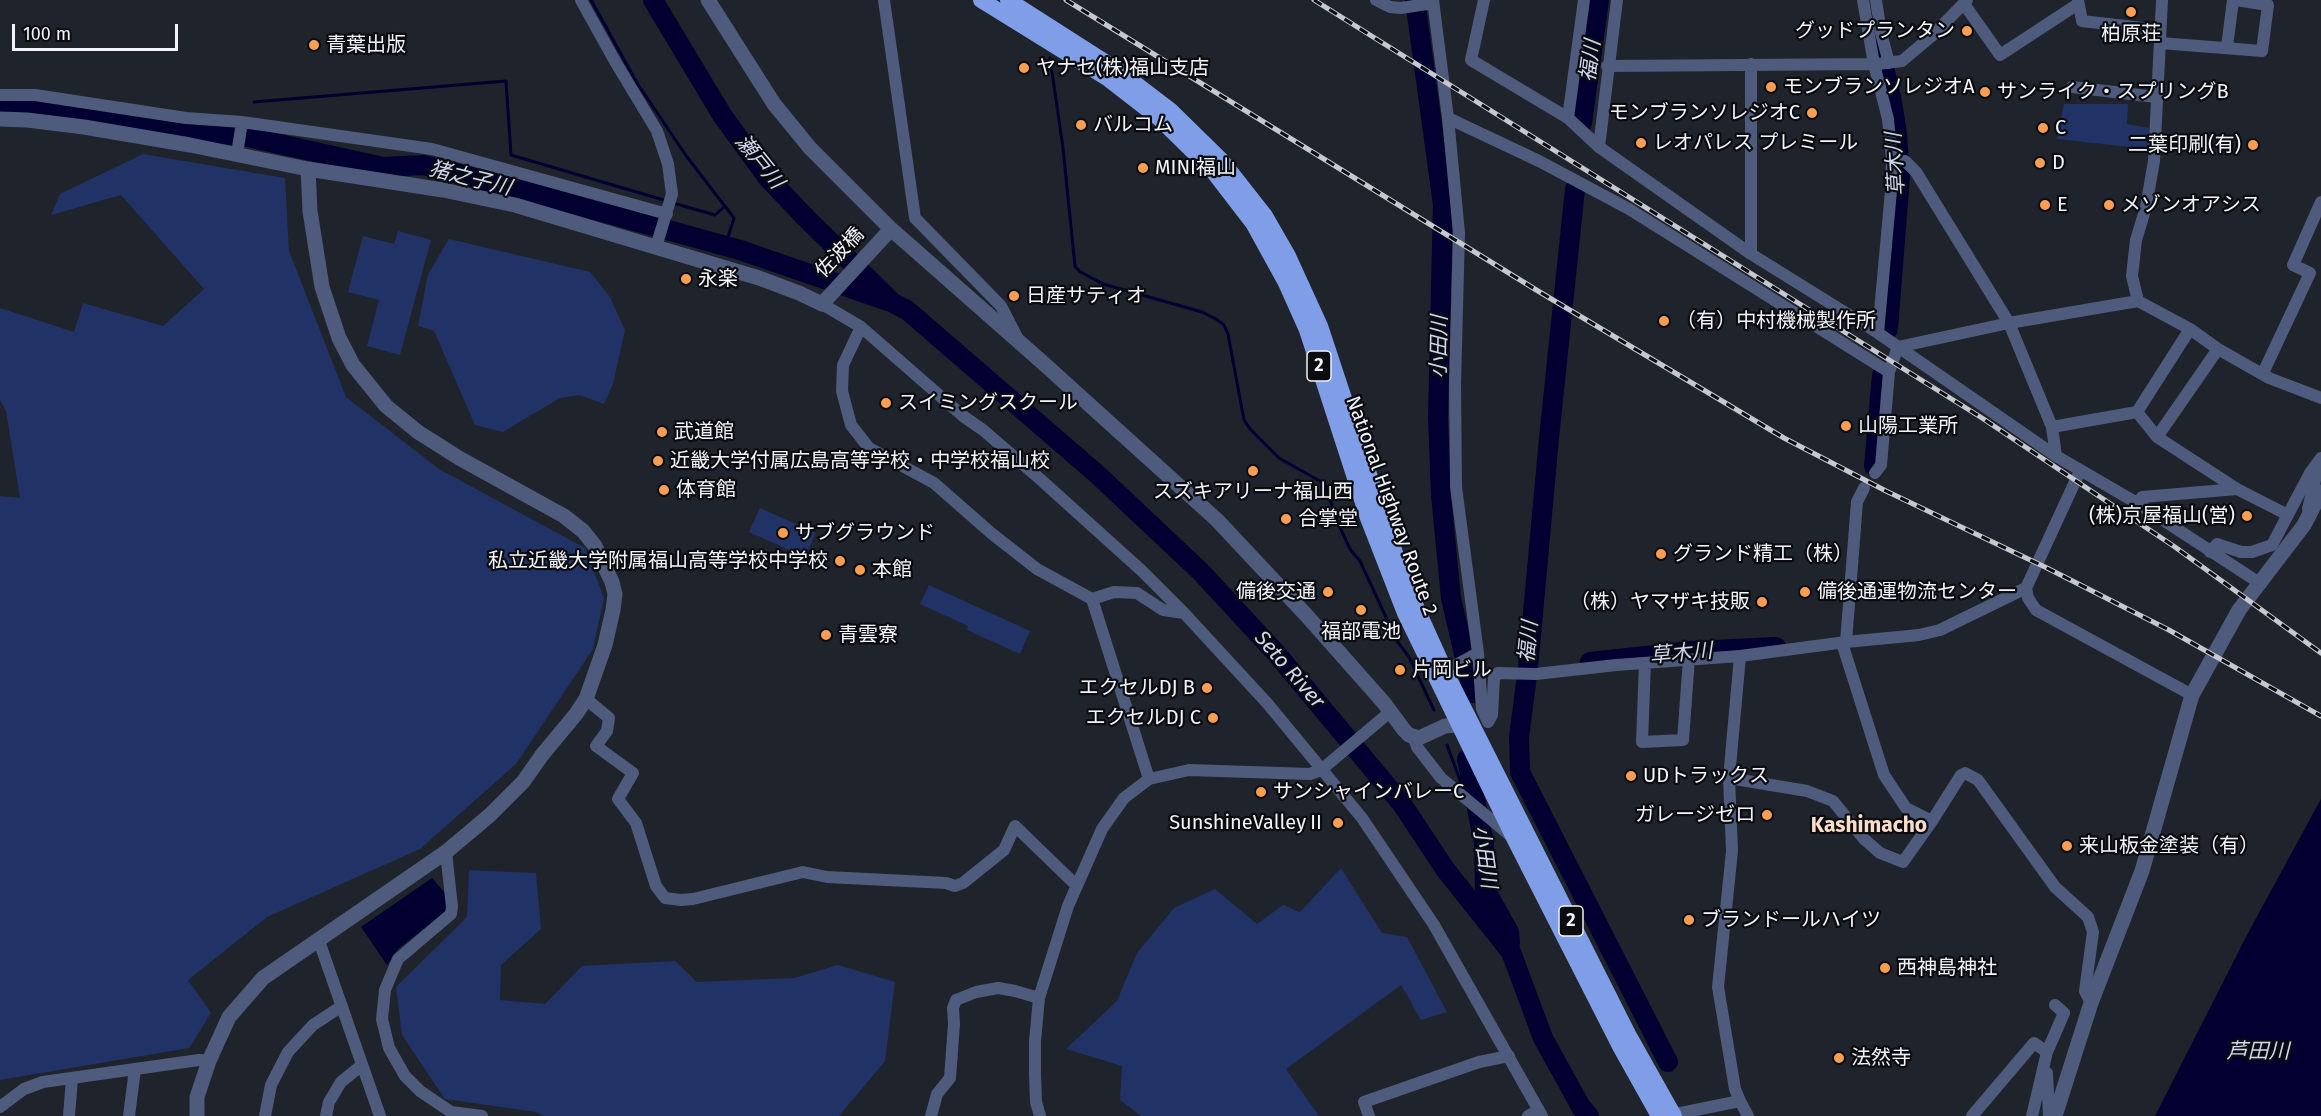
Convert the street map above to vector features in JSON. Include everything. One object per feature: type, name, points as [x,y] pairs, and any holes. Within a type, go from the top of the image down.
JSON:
[{"type":"highway","name":"National Highway Route 2","points":[[981,0],[1107,78],[1160,119],[1213,171],[1253,223],[1281,273],[1307,330],[1384,562],[1405,613],[1446,670]]},
{"type":"highway","name":"National Highway Route 2","points":[[1008,0],[1119,71],[1170,110],[1205,142],[1265,216],[1288,256],[1320,326],[1392,545],[1417,609],[1472,724],[1629,1036],[1675,1115]]},
{"type":"highway","name":"National Highway Route 2","points":[[1472,724],[1515,840],[1621,1048],[1675,1115]]},
{"type":"street","points":[[581,0],[615,63],[657,131],[668,164],[672,194],[658,243]]},
{"type":"street","points":[[708,0],[790,126],[888,232],[1020,343],[1217,520],[1307,616],[1386,715],[1413,736],[1419,738],[1445,726],[1472,724],[1492,715],[1494,678],[1498,673],[1536,674],[1740,656],[1919,635],[1940,630],[2026,588]]},
{"type":"street","points":[[884,0],[915,218],[1001,306],[1020,343]]},
{"type":"street","points":[[1376,0],[1390,7],[1404,8],[1431,2],[1448,118],[1459,233],[1455,384],[1456,487],[1482,709],[1472,724]]},
{"type":"street","points":[[1484,0],[1471,60],[1568,118],[1599,147],[1751,254],[1878,333],[2056,456],[2137,503],[2260,584]]},
{"type":"street","points":[[1568,118],[1584,0]]},
{"type":"street","points":[[1599,147],[1607,66],[1617,0]]},
{"type":"street","points":[[1863,0],[1882,63]]},
{"type":"street","points":[[1876,0],[1888,119],[1896,160],[1878,333]]},
{"type":"street","points":[[2138,302],[2132,276],[2136,240],[2146,207],[2154,161],[2162,0]]},
{"type":"street","points":[[1607,66],[1902,62],[1933,35],[1965,2],[2000,55],[2078,2],[2082,21],[2160,36],[2228,47],[2262,51],[2268,4],[2235,0],[2228,47]]},
{"type":"street","points":[[1751,64],[1751,254]]},
{"type":"street","points":[[2072,87],[2156,97]]},
{"type":"street","points":[[0,95],[35,95],[186,118],[432,149],[667,214]]},
{"type":"street","points":[[1448,118],[1539,160],[1629,209],[1889,372]]},
{"type":"street","points":[[0,119],[84,127],[237,151],[308,169],[443,190],[515,205],[658,243],[824,301],[861,327],[963,417],[983,430],[1142,571],[1267,703],[1362,818],[1434,925],[1509,1056],[1536,1114]]},
{"type":"street","points":[[237,151],[242,124]]},
{"type":"street","points":[[1896,160],[1916,172],[2009,323],[2052,427],[2056,456]]},
{"type":"street","points":[[197,1116],[197,1097],[209,1061],[229,1017],[263,978],[447,852],[490,815],[523,782],[586,699],[605,645],[615,594],[612,582],[595,546],[583,531],[564,516],[459,458],[418,432],[386,406],[353,365],[329,313],[322,287],[310,211],[308,169]]},
{"type":"street","points":[[2263,374],[2310,273],[2293,265],[2321,202]]},
{"type":"street","name":"佐波橋","points":[[824,301],[888,232]]},
{"type":"street","points":[[1898,347],[2009,323],[2138,302],[2190,329],[2218,350],[2269,378],[2321,398]]},
{"type":"street","points":[[861,327],[843,365],[842,391],[851,425],[869,448],[934,483],[991,533],[1037,569],[1092,598],[1114,592],[1137,593],[1163,610],[1184,613]]},
{"type":"street","points":[[2052,427],[2137,412],[2190,329]]},
{"type":"street","points":[[1875,473],[1881,465],[1889,372],[1898,347]]},
{"type":"street","points":[[2157,437],[2218,350]]},
{"type":"street","points":[[2137,412],[2157,437],[2237,489],[2289,515]]},
{"type":"street","points":[[2210,552],[2217,544],[2241,552],[2252,552],[2272,545],[2310,473],[2320,459]]},
{"type":"street","points":[[2304,525],[2320,459]]},
{"type":"street","points":[[2080,471],[2026,588],[2028,598],[2036,610],[2192,695]]},
{"type":"street","points":[[1864,488],[1857,502],[1844,642],[1884,775],[1906,808],[1932,821]]},
{"type":"street","points":[[2137,503],[2142,498],[2237,489]]},
{"type":"street","points":[[2055,1116],[2091,1003],[2142,871],[2192,695],[2239,610],[2304,525],[2321,492]]},
{"type":"street","points":[[1092,598],[1149,778]]},
{"type":"street","points":[[1446,670],[1476,655]]},
{"type":"street","points":[[1740,656],[1729,778],[1732,851],[1718,987],[1735,1089],[1748,1116]]},
{"type":"street","points":[[1645,663],[1642,742],[1683,740],[1689,659]]},
{"type":"street","points":[[586,699],[609,718],[607,731],[596,746],[633,773],[618,799],[636,823],[656,886],[665,898],[693,899],[803,872],[827,878],[946,883],[955,886],[963,883],[1004,850],[1015,826],[1077,886]]},
{"type":"street","points":[[1040,1116],[1036,1102],[1035,1075],[1039,998],[1068,906],[1102,829],[1124,798],[1149,778],[1189,770],[1310,774],[1322,769],[1386,715]]},
{"type":"street","points":[[1413,736],[1417,747],[1441,778],[1515,840]]},
{"type":"street","points":[[1729,778],[1807,790],[1833,801],[1864,839],[1880,853],[1903,862],[1961,775],[1965,772],[1978,780],[2055,887],[2088,917],[2093,932],[2085,991],[2091,1003]]},
{"type":"street","points":[[447,852],[451,914],[398,959],[385,990],[382,1019],[389,1048],[405,1076],[420,1091],[451,1114],[482,1116]]},
{"type":"street","points":[[319,941],[380,1116]]},
{"type":"street","points":[[931,1116],[937,1094],[950,1078],[953,1008],[956,1000],[976,992],[998,988],[1039,998]]},
{"type":"street","points":[[2032,1116],[2047,1052],[2064,1013],[2055,1005]]},
{"type":"street","points":[[265,1116],[271,1085],[288,1052],[313,1026],[342,1006]]},
{"type":"street","points":[[1972,1116],[2034,1043],[2047,1052]]},
{"type":"street","points":[[2047,1052],[2049,1116]]},
{"type":"street","points":[[1369,1116],[1364,1102],[1479,1062],[1509,1056]]},
{"type":"street","points":[[3,1116],[0,1107],[24,1089],[43,1082],[209,1061]]},
{"type":"street","points":[[326,1116],[329,1102],[341,1082],[362,1065]]},
{"type":"street","points":[[129,1116],[135,1069]]},
{"type":"street","points":[[69,1116],[72,1078]]},
{"type":"street","points":[[1675,1115],[1740,1101]]},
{"type":"shaded area","points":[[2064,104],[2128,104],[2127,124],[2149,128],[2149,149],[2057,139]]},
{"type":"shaded area","points":[[143,154],[285,178],[289,251],[346,397],[439,469],[585,548],[604,598],[593,649],[516,764],[420,849],[267,917],[188,980],[211,1013],[189,1048],[0,1080],[0,496],[20,498],[6,411],[0,400],[0,308],[74,332],[83,303],[163,326],[204,289],[121,195],[51,215],[60,194]]},
{"type":"shaded area","points":[[398,231],[431,240],[400,355],[367,346],[379,300],[348,292],[363,236],[394,244]]},
{"type":"shaded area","points":[[449,239],[590,272],[610,297],[625,330],[613,384],[604,404],[580,395],[560,398],[503,432],[475,425],[434,331],[418,326],[428,274]]},
{"type":"shaded area","name":"サブグラウンド","points":[[760,508],[816,533],[805,557],[749,532]]},
{"type":"shaded area","points":[[929,585],[1030,631],[1020,654],[967,630],[968,626],[920,604]]},
{"type":"shaded area","points":[[1341,868],[1382,933],[1407,937],[1447,1012],[1421,1020],[1401,985],[1286,1069],[1319,1116],[1141,1116],[1120,1100],[1122,1066],[1066,1049],[1117,1001],[1137,953],[1174,908],[1215,889],[1257,924],[1283,905],[1300,912]]},
{"type":"shaded area","points":[[469,870],[536,873],[541,929],[501,965],[500,1000],[545,1004],[582,966],[675,961],[697,982],[794,978],[838,965],[895,982],[885,1061],[839,1116],[544,1116],[536,1112],[445,1099],[402,1035],[396,987],[467,917]]},
{"type":"water","name":"芦田川","points":[[2321,799],[2321,1116],[2155,1116],[2248,933]]},
{"type":"water","points":[[432,878],[445,893],[447,906],[444,913],[398,949],[387,965],[361,927]]},
{"type":"waterway","points":[[591,0],[637,83],[687,157],[734,218],[725,246]]},
{"type":"waterway","name":"Seto River","points":[[653,0],[722,115],[768,178],[806,218],[893,303],[907,310],[1098,475],[1201,572],[1276,653],[1402,804],[1445,869],[1511,952],[1543,1038],[1581,1107],[1589,1116]]},
{"type":"waterway","name":"小田川","points":[[1415,0],[1443,205],[1438,417],[1441,495],[1451,598],[1473,693]]},
{"type":"waterway","name":"福川","points":[[1582,123],[1599,0]]},
{"type":"waterway","name":"草木川","points":[[1874,23],[1892,102],[1900,176],[1888,329]]},
{"type":"waterway","points":[[1050,58],[1063,148],[1075,266],[1079,271],[1103,284],[1202,312],[1224,325],[1228,334],[1244,420],[1279,458],[1325,484],[1337,521],[1350,549],[1360,561],[1397,641],[1409,657],[1434,710]]},
{"type":"waterway","points":[[254,102],[506,81],[511,155],[667,201]]},
{"type":"waterway","name":"猪之子川","points":[[0,108],[243,136],[383,167],[423,165],[740,250],[888,301]]},
{"type":"waterway","name":"福川","points":[[1575,189],[1528,668],[1519,737],[1520,772],[1668,1062]]},
{"type":"waterway","points":[[673,203],[715,215],[724,207]]},
{"type":"waterway","name":"草木川","points":[[1874,466],[1882,375]]},
{"type":"waterway","name":"草木川","points":[[1590,662],[1692,651],[1776,647]]},
{"type":"waterway","points":[[1447,745],[1464,791]]},
{"type":"waterway","name":"小田川","points":[[1467,759],[1484,843],[1485,889],[1509,932],[1510,943]]},
{"type":"waterway","name":"小田川","points":[[1473,811],[1482,834]]},
{"type":"railway","points":[[1066,0],[1538,291],[1784,438],[1886,491],[2047,568],[2169,630],[2321,716]]},
{"type":"railway","points":[[1314,0],[1982,418],[2175,547],[2321,653]]},
{"type":"place","name":"柏原荘","points":[[2131,12]]},
{"type":"place","name":"グッドプランタン","points":[[1967,31]]},
{"type":"place","name":"青葉出版","points":[[314,45]]},
{"type":"place","name":"ヤナセ(株)福山支店","points":[[1024,68]]},
{"type":"place","name":"モンブランソレジオA","points":[[1771,87]]},
{"type":"place","name":"サンライク・スプリングB","points":[[1985,92]]},
{"type":"place","name":"モンブランソレジオC","points":[[1812,113]]},
{"type":"place","name":"バルコム","points":[[1081,125]]},
{"type":"place","name":"C","points":[[2043,128]]},
{"type":"place","name":"レオパレス プレミール","points":[[1641,143]]},
{"type":"place","name":"二葉印刷(有)","points":[[2253,145]]},
{"type":"place","name":"D","points":[[2040,163]]},
{"type":"place","name":"MINI福山","points":[[1143,168]]},
{"type":"place","name":"E","points":[[2045,205]]},
{"type":"place","name":"メゾンオアシス","points":[[2109,205]]},
{"type":"place","name":"永楽","points":[[686,279]]},
{"type":"place","name":"日産サティオ","points":[[1014,296]]},
{"type":"place","name":"（有）中村機械製作所","points":[[1664,321]]},
{"type":"place","name":"スイミングスクール","points":[[886,403]]},
{"type":"place","name":"山陽工業所","points":[[1846,426]]},
{"type":"place","name":"武道館","points":[[662,432]]},
{"type":"place","name":"近畿大学付属広島高等学校・中学校福山校","points":[[658,461]]},
{"type":"place","name":"スズキアリーナ福山西","points":[[1253,471]]},
{"type":"place","name":"体育館","points":[[664,490]]},
{"type":"place","name":"(株)京屋福山(営)","points":[[2247,516]]},
{"type":"place","name":"合掌堂","points":[[1286,519]]},
{"type":"place","name":"サブグラウンド","points":[[783,533]]},
{"type":"place","name":"グランド精工（株）","points":[[1661,554]]},
{"type":"place","name":"私立近畿大学附属福山高等学校中学校","points":[[840,561]]},
{"type":"place","name":"本館","points":[[860,570]]},
{"type":"place","name":"備後交通","points":[[1328,592]]},
{"type":"place","name":"備後通運物流センター","points":[[1805,592]]},
{"type":"place","name":"（株）ヤマザキ技販","points":[[1762,602]]},
{"type":"place","name":"福部電池","points":[[1361,610]]},
{"type":"place","name":"青雲寮","points":[[826,635]]},
{"type":"place","name":"片岡ビル","points":[[1400,670]]},
{"type":"place","name":"エクセルDJ B","points":[[1207,688]]},
{"type":"place","name":"エクセルDJ C","points":[[1213,718]]},
{"type":"place","name":"UDトラックス","points":[[1631,776]]},
{"type":"place","name":"サンシャインバレーC","points":[[1261,792]]},
{"type":"place","name":"ガレージゼロ","points":[[1767,815]]},
{"type":"place","name":"SunshineValleyⅡ","points":[[1338,823]]},
{"type":"place","name":"来山板金塗装（有）","points":[[2067,846]]},
{"type":"place","name":"ブランドールハイツ","points":[[1689,920]]},
{"type":"place","name":"西神島神社","points":[[1885,968]]},
{"type":"place","name":"法然寺","points":[[1839,1058]]},
{"type":"district","name":"Kashimacho","points":[[1869,826]]},
{"type":"water label","name":"瀬戸川","points":[[759,162]]}]
